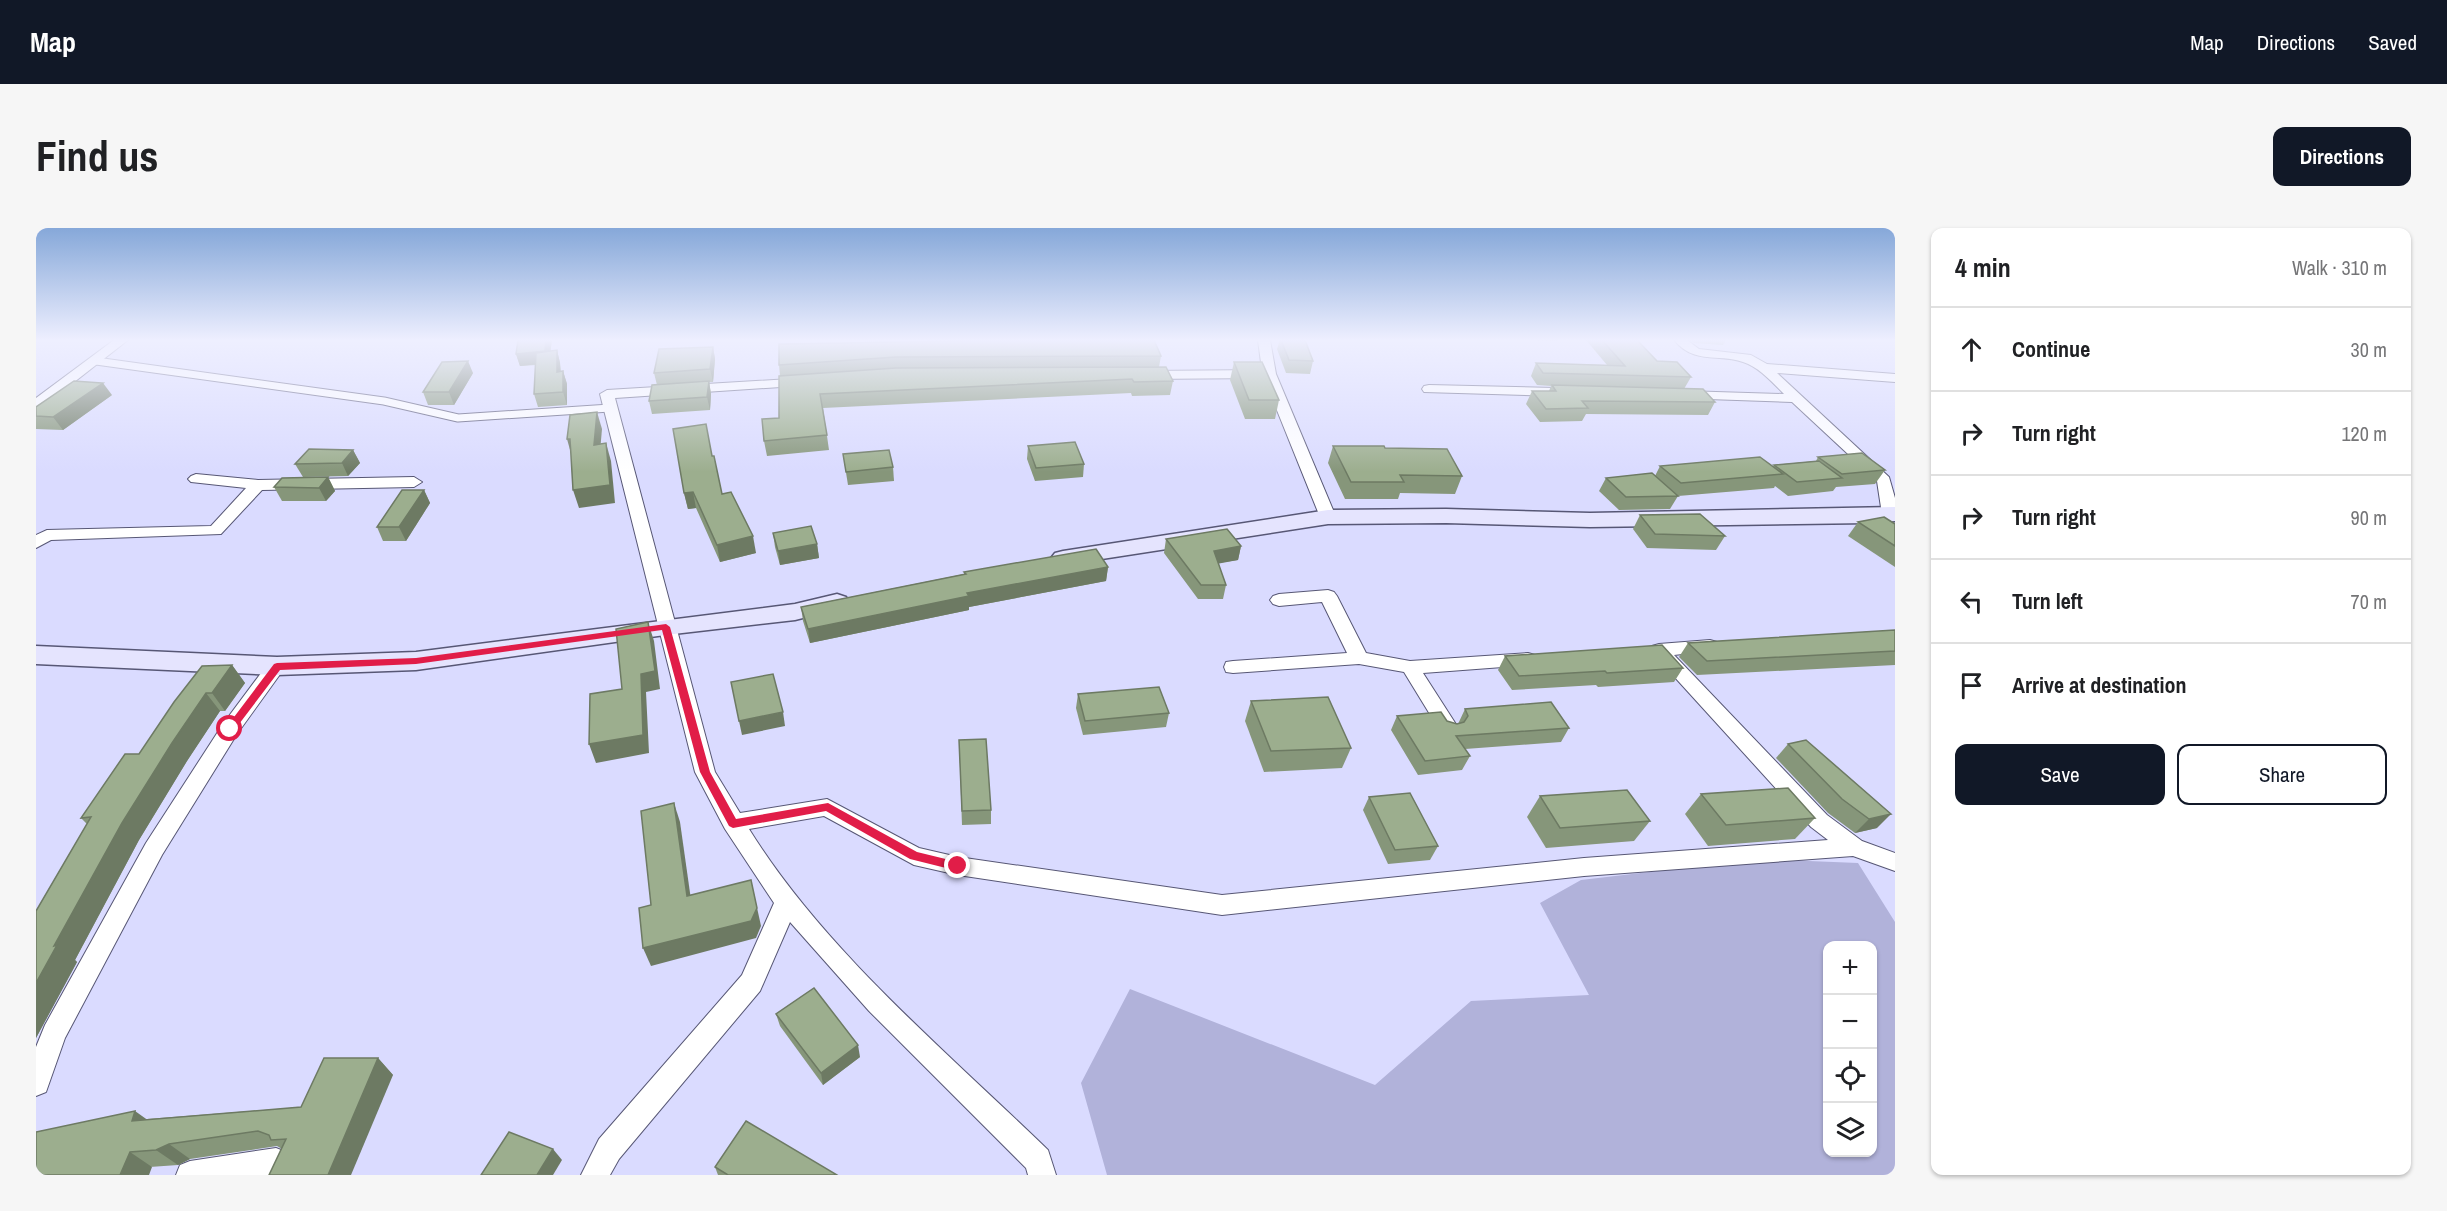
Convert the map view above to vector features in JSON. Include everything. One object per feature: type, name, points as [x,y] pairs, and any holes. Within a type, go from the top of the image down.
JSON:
[{"type":"street","points":[[36,405],[64,384]]},
{"type":"street","points":[[765,384],[607,394],[705,772],[733,823],[787,901],[857,981],[1038,1160],[1042,1175]]},
{"type":"street","points":[[1273,384],[1328,517]]},
{"type":"street","points":[[1041,561],[1328,517],[1446,516],[1590,520],[1887,519],[1884,480],[1781,384]]},
{"type":"street","points":[[1429,389],[1571,393]]},
{"type":"street","points":[[1666,395],[1796,398]]},
{"type":"street","points":[[196,479],[258,485],[414,482]]},
{"type":"street","points":[[36,543],[47,535],[215,531],[258,485]]},
{"type":"street","points":[[1279,600],[1328,596],[1359,658]]},
{"type":"street","points":[[36,655],[277,666],[416,661],[795,612],[863,597]]},
{"type":"street","points":[[1635,652],[1730,644]]},
{"type":"street","points":[[1659,650],[1819,821],[1854,848],[1895,862]]},
{"type":"street","points":[[1233,667],[1359,658],[1410,667],[1552,657]]},
{"type":"street","points":[[36,1083],[54,1034],[154,849],[230,729],[277,666]]},
{"type":"street","points":[[1410,667],[1449,729]]},
{"type":"street","points":[[733,823],[828,807],[914,856],[958,866],[1222,905],[1584,867],[1854,848]]},
{"type":"street","points":[[596,1175],[609,1149],[751,982],[787,901]]},
{"type":"street","points":[[190,1175],[276,1162]]},
{"type":"lane","points":[[263,384],[384,401],[458,418],[610,408]]},
{"type":"shaded area","points":[[1760,859],[1858,863],[1895,922],[1895,1175],[1107,1175],[1081,1083],[1130,989],[1375,1085],[1471,1001],[1589,995],[1540,903],[1581,880]]},
{"type":"building","points":[[69,384],[101,384],[53,417],[36,416],[36,407]]},
{"type":"building","points":[[428,384],[454,384],[449,392],[423,392]]},
{"type":"building","points":[[534,384],[563,384],[563,392],[534,394]]},
{"type":"building","points":[[709,384],[707,397],[649,401],[652,385]]},
{"type":"building","points":[[779,384],[1024,384],[820,394],[827,435],[764,441],[762,419],[779,418]]},
{"type":"building","points":[[1243,384],[1272,384],[1279,400],[1249,400]]},
{"type":"building","points":[[1552,385],[1703,389],[1715,402],[1582,401],[1588,408],[1546,409],[1532,391],[1556,391]]},
{"type":"building","points":[[597,412],[594,445],[606,443],[610,485],[573,490],[570,439],[567,439],[570,415]]},
{"type":"building","points":[[706,424],[722,494],[731,492],[753,536],[717,545],[693,492],[684,493],[673,429]]},
{"type":"building","points":[[1075,442],[1084,464],[1036,468],[1028,446]]},
{"type":"building","points":[[1333,446],[1447,449],[1462,476],[1400,475],[1404,482],[1351,482]]},
{"type":"building","points":[[309,449],[353,450],[342,463],[295,464]]},
{"type":"building","points":[[889,450],[893,467],[846,472],[843,454]]},
{"type":"building","points":[[1862,453],[1885,470],[1842,474],[1818,457]]},
{"type":"building","points":[[1760,457],[1783,474],[1681,483],[1660,466]]},
{"type":"building","points":[[1819,461],[1842,478],[1797,482],[1774,465]]},
{"type":"building","points":[[1652,473],[1678,496],[1626,497],[1606,478]]},
{"type":"building","points":[[328,477],[319,488],[274,487],[282,478]]},
{"type":"building","points":[[402,490],[424,490],[399,527],[377,527]]},
{"type":"building","points":[[1700,514],[1725,536],[1655,534],[1640,515]]},
{"type":"building","points":[[1884,517],[1895,524],[1895,546],[1858,522]]},
{"type":"building","points":[[811,526],[817,544],[778,551],[773,533]]},
{"type":"building","points":[[1227,529],[1241,546],[1214,551],[1226,585],[1201,585],[1166,539]]},
{"type":"building","points":[[1096,549],[1108,567],[967,593],[969,596],[808,629],[801,607],[966,574],[964,572]]},
{"type":"building","points":[[648,622],[655,671],[641,674],[643,735],[589,744],[590,694],[622,689],[616,629]]},
{"type":"building","points":[[1895,630],[1895,651],[1707,661],[1688,643]]},
{"type":"building","points":[[1662,645],[1683,668],[1519,676],[1505,656]]},
{"type":"building","points":[[232,665],[212,693],[206,693],[122,823],[36,983],[36,911],[91,817],[81,818],[125,754],[139,754],[174,702],[202,666]]},
{"type":"building","points":[[773,674],[783,712],[739,721],[731,682]]},
{"type":"building","points":[[1159,687],[1169,713],[1085,721],[1078,694]]},
{"type":"building","points":[[1328,697],[1351,748],[1271,751],[1251,701]]},
{"type":"building","points":[[1551,702],[1569,728],[1456,736],[1470,756],[1425,761],[1397,716],[1441,712],[1447,721],[1457,724],[1464,722],[1468,716],[1465,709]]},
{"type":"building","points":[[986,739],[991,810],[962,811],[959,740]]},
{"type":"building","points":[[1806,740],[1891,814],[1869,819],[1842,799],[1788,744]]},
{"type":"building","points":[[1788,788],[1815,818],[1726,825],[1701,794]]},
{"type":"building","points":[[1627,790],[1650,821],[1560,828],[1540,796]]},
{"type":"building","points":[[1410,793],[1438,846],[1395,850],[1369,797]]},
{"type":"building","points":[[674,803],[687,896],[751,880],[757,908],[751,921],[643,948],[639,908],[651,905],[641,811]]},
{"type":"building","points":[[814,988],[858,1045],[821,1073],[776,1014]]},
{"type":"building","points":[[324,1058],[378,1058],[328,1175],[269,1175],[286,1139],[271,1140],[269,1135],[258,1131],[169,1144],[156,1150],[130,1152],[120,1175],[36,1175],[36,1132],[135,1111],[132,1121],[301,1107]]},
{"type":"building","points":[[746,1121],[837,1175],[728,1175],[715,1167]]},
{"type":"building","points":[[509,1132],[553,1149],[537,1175],[481,1175]]},
{"type":"route","points":[[230,729],[277,666],[416,661],[666,627],[705,772],[733,823],[828,807],[914,856],[958,866]]}]
